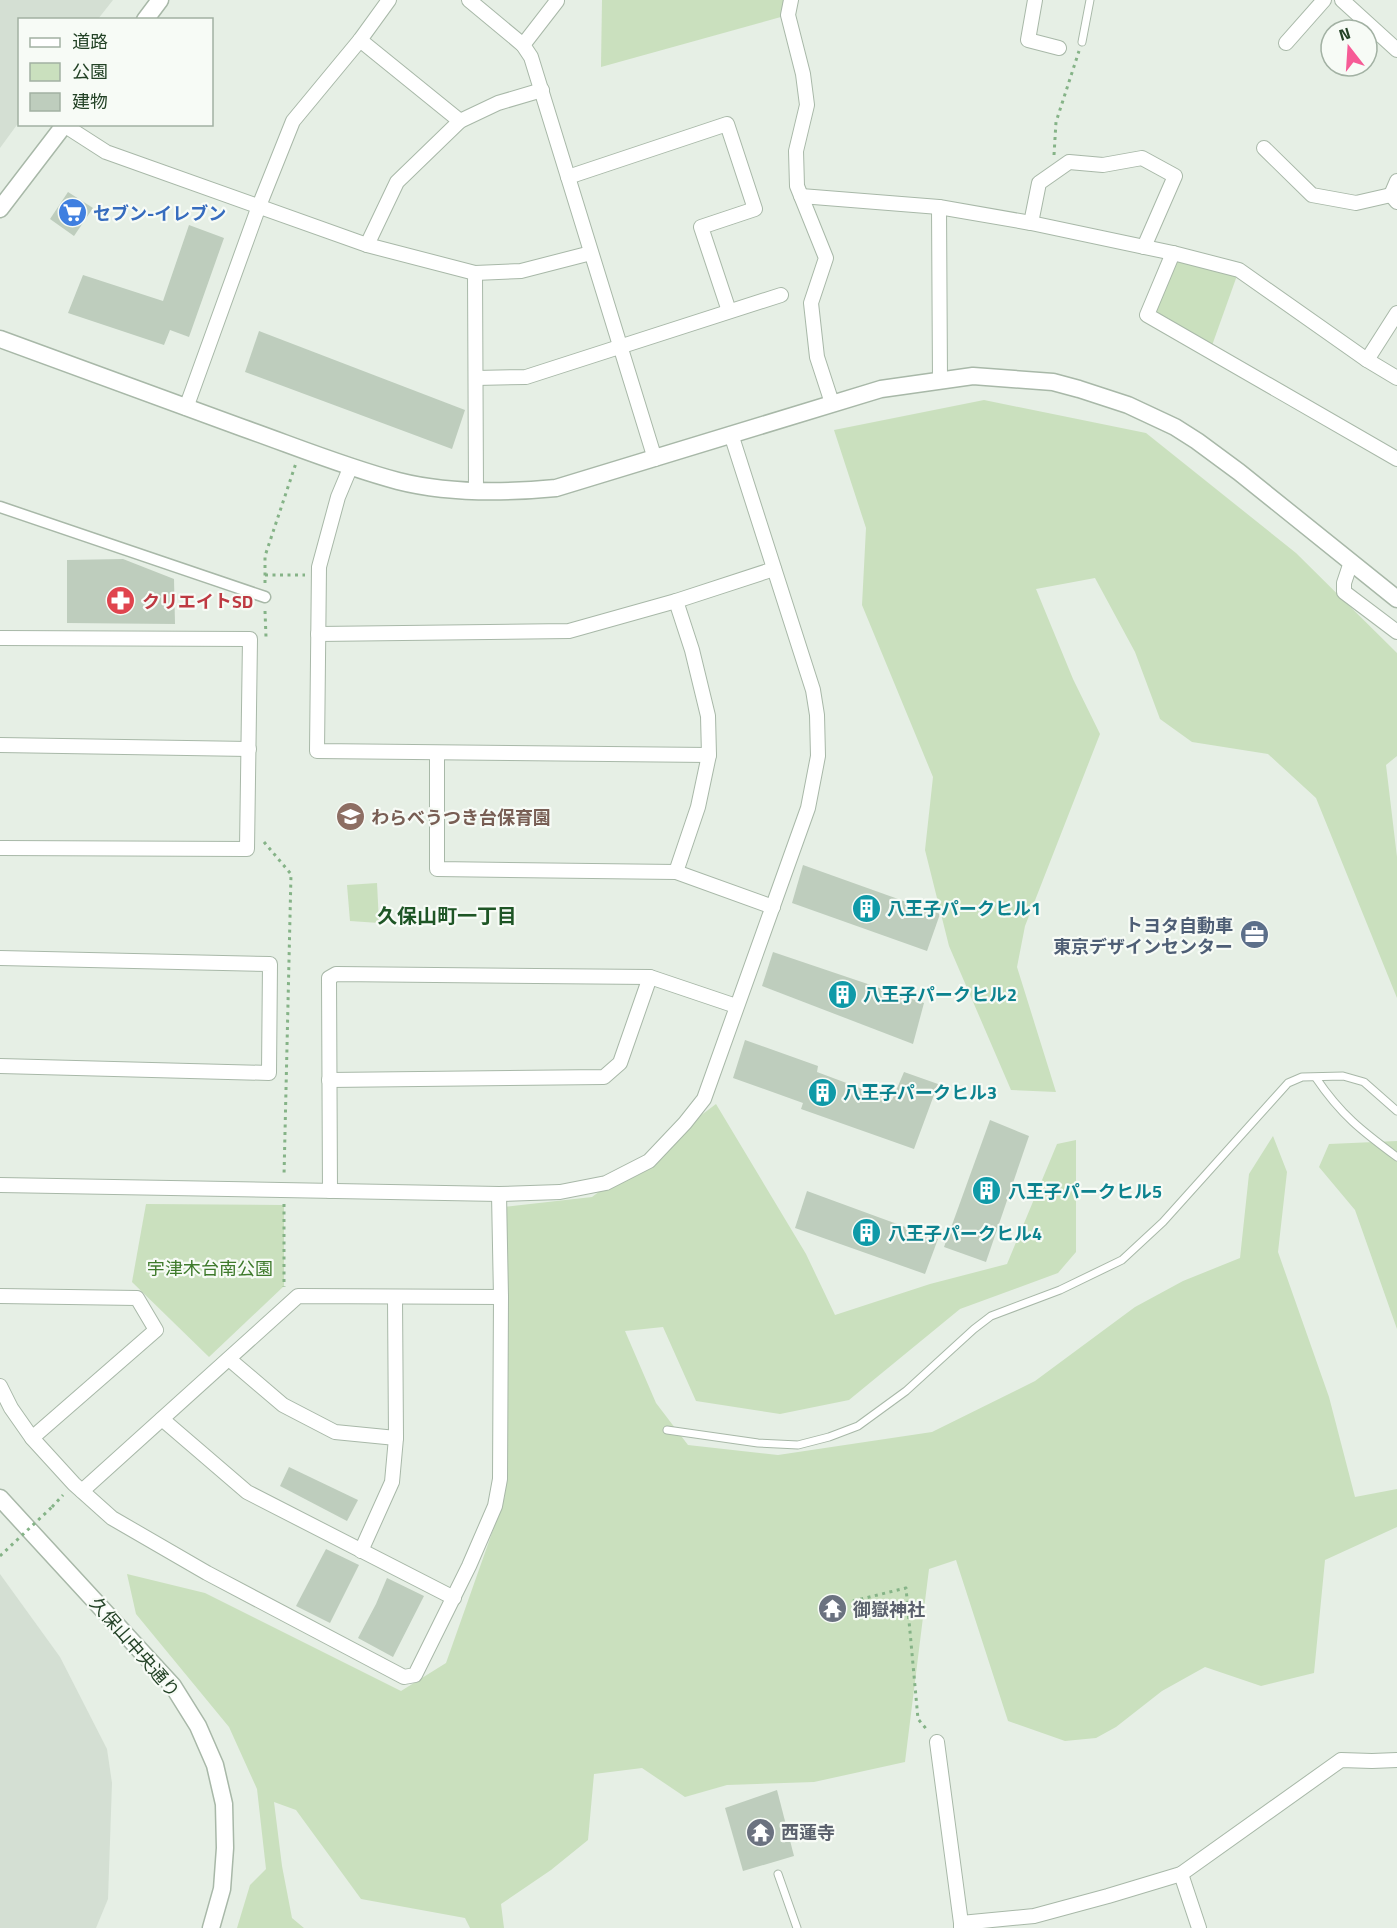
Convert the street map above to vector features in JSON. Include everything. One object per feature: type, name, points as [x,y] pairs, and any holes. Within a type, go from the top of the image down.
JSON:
[{"type":"street","points":[[146,18],[160,0]]},
{"type":"street","points":[[186,408],[258,206],[293,120],[360,40],[390,0]]},
{"type":"street","points":[[469,0],[523,45],[531,57],[655,459]]},
{"type":"street","points":[[791,0],[788,15],[803,75],[807,105],[796,151],[797,186],[826,258],[811,303],[817,357],[832,403]]},
{"type":"street","points":[[1035,0],[1028,40],[1059,48]]},
{"type":"street","points":[[1286,42],[1324,0]]},
{"type":"street","points":[[1342,0],[1397,50]]},
{"type":"street","points":[[523,45],[557,1]]},
{"type":"street","points":[[360,40],[460,121]]},
{"type":"street","points":[[367,245],[397,183],[460,121],[498,103],[542,90]]},
{"type":"street","points":[[568,177],[727,124],[755,209],[701,227],[729,311]]},
{"type":"street","points":[[0,209],[63,126]]},
{"type":"street","points":[[66,126],[106,152],[367,245],[475,273],[521,271],[591,253]]},
{"type":"street","points":[[1264,148],[1312,195],[1356,203],[1394,198],[1397,181]]},
{"type":"street","points":[[1031,223],[1040,183],[1069,162],[1103,165],[1142,158],[1175,176],[1144,247]]},
{"type":"street","points":[[801,196],[939,207],[1031,223],[1173,253],[1239,270],[1367,360],[1397,378]]},
{"type":"street","points":[[939,207],[940,379]]},
{"type":"street","points":[[1173,253],[1147,315],[1397,459]]},
{"type":"street","points":[[475,273],[476,492]]},
{"type":"street","points":[[476,378],[526,377],[781,295]]},
{"type":"street","points":[[1367,360],[1395,320]]},
{"type":"street","points":[[0,339],[351,466],[399,481],[476,492],[556,488],[881,388],[973,376],[1053,382],[1104,396],[1141,410],[1175,428],[1211,451],[1397,599]]},
{"type":"street","points":[[0,1185],[499,1194],[560,1192],[606,1183],[649,1161],[704,1099],[808,808],[818,756],[817,715],[813,690],[731,434]]},
{"type":"street","points":[[351,466],[338,497],[318,575],[317,751],[709,755]]},
{"type":"street","points":[[4,509],[265,597]]},
{"type":"street","points":[[1351,562],[1344,583],[1344,592],[1397,632]]},
{"type":"street","points":[[318,634],[569,631],[774,570]]},
{"type":"street","points":[[676,601],[692,650],[708,716],[709,755],[699,807],[676,872]]},
{"type":"street","points":[[0,638],[250,639],[247,849],[0,848]]},
{"type":"street","points":[[0,745],[249,750]]},
{"type":"street","points":[[436,753],[437,869],[676,872],[774,907]]},
{"type":"street","points":[[0,958],[270,964],[269,1073],[0,1066]]},
{"type":"street","points":[[330,1191],[329,978],[336,974],[650,977],[736,1006]]},
{"type":"street","points":[[329,1080],[604,1077],[620,1063],[650,977]]},
{"type":"street","points":[[0,1386],[11,1408],[32,1438],[82,1491],[112,1518],[207,1573],[404,1677],[415,1675],[454,1598],[495,1506],[500,1479],[499,1194]]},
{"type":"street","points":[[0,1296],[136,1298],[156,1329],[32,1438]]},
{"type":"street","points":[[82,1491],[298,1296],[501,1297]]},
{"type":"street","points":[[361,1551],[392,1482],[396,1438],[395,1298]]},
{"type":"street","points":[[229,1359],[283,1405],[335,1432],[396,1438]]},
{"type":"street","points":[[162,1419],[247,1492],[454,1598]]},
{"type":"street","name":"久保山中央通り","points":[[0,1498],[173,1686],[198,1726],[215,1765],[224,1804],[225,1848],[222,1889],[212,1928]]},
{"type":"street","points":[[937,1742],[961,1925],[1034,1916],[1181,1874],[1341,1760],[1397,1760]]},
{"type":"street","points":[[1181,1874],[1199,1928]]},
{"type":"lane","points":[[1082,42],[1090,0]]},
{"type":"lane","points":[[667,1430],[759,1443],[798,1445],[858,1426],[906,1391],[991,1316],[1060,1290],[1122,1260],[1163,1222],[1288,1083],[1302,1077],[1343,1076],[1364,1082],[1397,1111]]},
{"type":"lane","points":[[1316,1078],[1330,1099],[1353,1124],[1397,1157]]},
{"type":"lane","points":[[778,1874],[797,1928]]},
{"type":"path","points":[[1051,175],[1056,122],[1082,42]]},
{"type":"path","points":[[265,575],[318,575]]},
{"type":"path","points":[[0,1556],[52,1507]]},
{"type":"path","points":[[853,1601],[906,1588],[918,1719],[937,1742]]},
{"type":"shaded area","points":[[0,0],[113,0],[99,18],[18,18],[18,123],[0,148]]},
{"type":"shaded area","points":[[0,1574],[60,1657],[107,1749],[112,1783],[108,1899],[96,1928],[0,1928]]},
{"type":"green space","points":[[602,0],[790,0],[788,15],[601,67]]},
{"type":"green space","points":[[1173,253],[1239,270],[1210,351],[1147,315]]},
{"type":"green space","points":[[984,400],[1146,433],[1296,553],[1397,653],[1397,756],[1386,765],[1397,857],[1397,998],[1316,798],[1268,754],[1192,742],[1160,719],[1135,652],[1095,578],[1036,589],[1073,679],[1100,734],[1025,926],[1017,967],[1056,1092],[1011,1090],[949,946],[925,850],[933,777],[862,605],[866,528],[834,430]]},
{"type":"green space","points":[[377,883],[379,923],[350,921],[347,885]]},
{"type":"green space","points":[[716,1104],[806,1254],[835,1315],[930,1284],[1007,1264],[1057,1144],[1076,1140],[1076,1252],[1058,1273],[960,1309],[849,1400],[780,1414],[696,1401],[663,1327],[625,1331],[656,1403],[688,1445],[778,1455],[932,1432],[1035,1381],[1135,1307],[1183,1281],[1240,1258],[1249,1174],[1273,1136],[1287,1172],[1278,1252],[1329,1397],[1355,1497],[1397,1489],[1397,1527],[1325,1560],[1314,1673],[1261,1686],[1205,1667],[1162,1691],[1116,1727],[1096,1738],[1065,1741],[1008,1721],[956,1560],[929,1569],[905,1762],[814,1782],[727,1785],[685,1797],[642,1768],[594,1774],[588,1840],[551,1870],[501,1904],[504,1928],[470,1928],[465,1918],[361,1899],[296,1810],[274,1802],[282,1866],[292,1918],[304,1928],[237,1928],[250,1885],[266,1869],[257,1789],[229,1727],[136,1614],[127,1574],[205,1593],[401,1691],[446,1663],[505,1496],[503,1207],[592,1197]]},
{"type":"green space","points":[[1397,1141],[1397,1329],[1355,1210],[1319,1167],[1329,1144]]},
{"type":"green space","name":"宇津木台南公園","points":[[146,1204],[284,1205],[284,1286],[209,1357],[132,1282]]},
{"type":"building","name":"セブン-イレブン","points":[[68,192],[93,208],[74,236],[50,219]]},
{"type":"building","points":[[189,225],[224,238],[189,337],[170,330],[164,345],[68,313],[83,275],[163,301]]},
{"type":"building","points":[[259,331],[465,410],[452,449],[245,372]]},
{"type":"building","name":"クリエイトSD","points":[[123,559],[174,579],[175,624],[67,623],[67,560]]},
{"type":"building","name":"八王子パークヒル1","points":[[803,865],[940,914],[927,951],[792,903]]},
{"type":"building","name":"八王子パークヒル2","points":[[773,952],[924,1003],[913,1044],[762,986]]},
{"type":"building","name":"八王子パークヒル3","points":[[745,1040],[818,1066],[817,1072],[892,1100],[904,1072],[938,1084],[914,1149],[801,1109],[803,1103],[733,1078]]},
{"type":"building","name":"八王子パークヒル5","points":[[990,1120],[1029,1136],[986,1262],[944,1247]]},
{"type":"building","name":"八王子パークヒル4","points":[[807,1191],[938,1239],[925,1274],[795,1228]]},
{"type":"building","points":[[289,1467],[358,1500],[347,1521],[280,1486]]},
{"type":"building","points":[[326,1549],[359,1565],[330,1623],[296,1606]]},
{"type":"building","points":[[387,1578],[424,1596],[393,1657],[358,1638]]},
{"type":"building","name":"御嶽神社","points":[[839,1597],[839,1616],[826,1618],[823,1601]]},
{"type":"building","name":"西蓮寺","points":[[777,1790],[794,1856],[743,1871],[725,1808]]},
{"type":"place","name":"セブン-イレブン","points":[[72,213]]},
{"type":"place","name":"クリエイトSD","points":[[121,601]]},
{"type":"place","name":"わらべうつき台保育園","points":[[350,817]]},
{"type":"place","name":"八王子パークヒル1","points":[[866,908]]},
{"type":"place","name":"トヨタ自動車 東京デザインセンター","points":[[1254,935]]},
{"type":"place","name":"八王子パークヒル2","points":[[842,994]]},
{"type":"place","name":"八王子パークヒル3","points":[[822,1092]]},
{"type":"place","name":"八王子パークヒル5","points":[[987,1191]]},
{"type":"place","name":"八王子パークヒル4","points":[[867,1233]]},
{"type":"place","name":"御嶽神社","points":[[832,1609]]},
{"type":"place","name":"西蓮寺","points":[[760,1832]]},
{"type":"district","name":"久保山町一丁目","points":[[447,915]]}]
